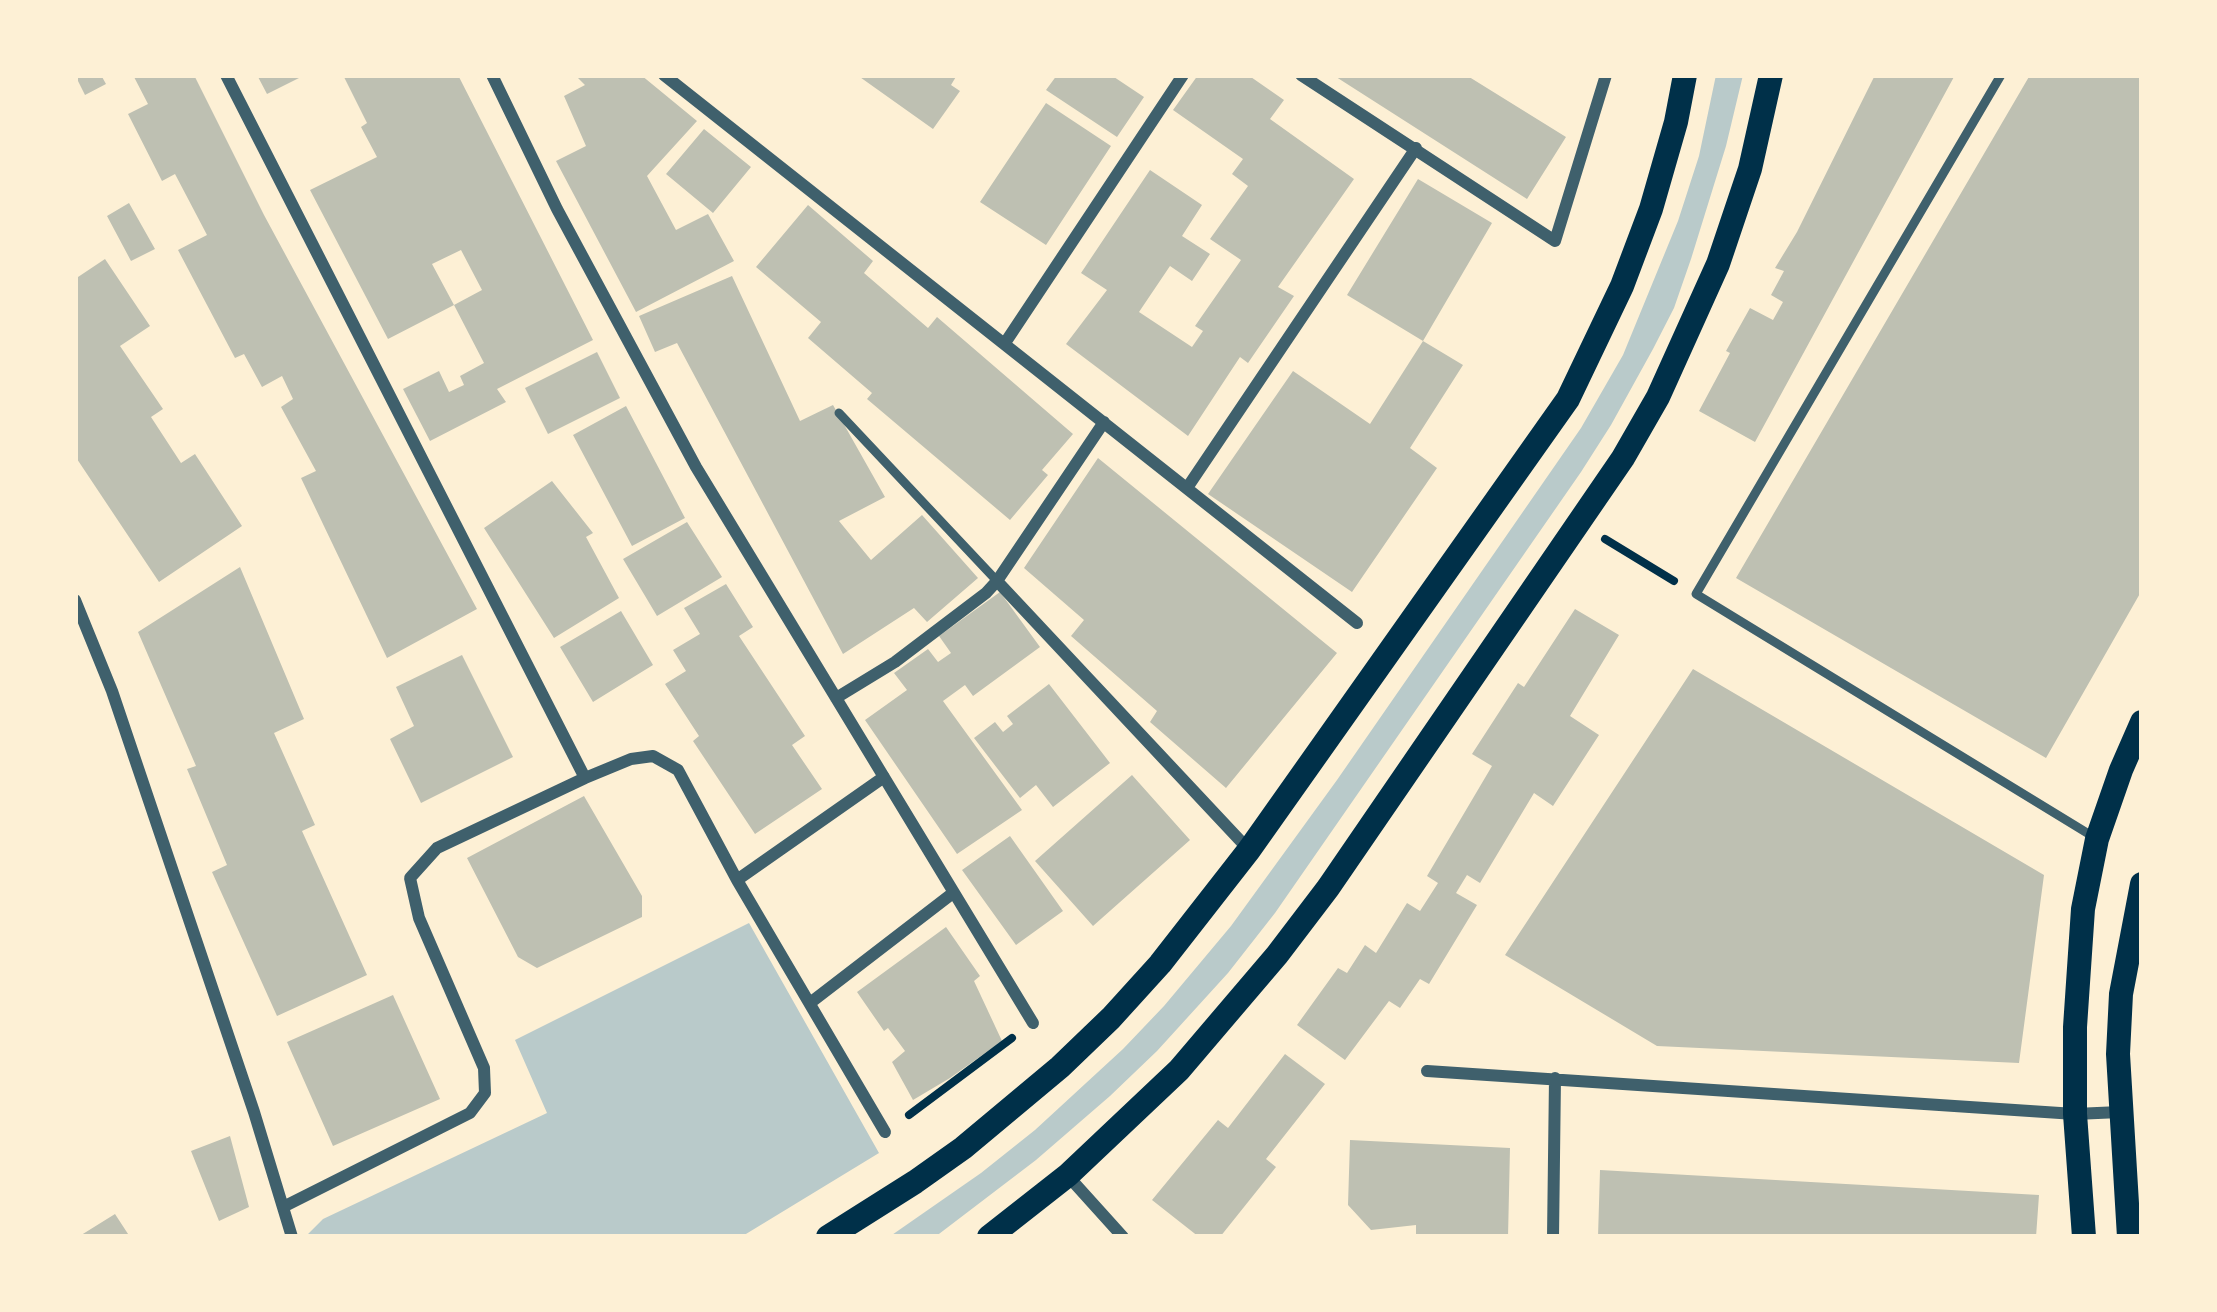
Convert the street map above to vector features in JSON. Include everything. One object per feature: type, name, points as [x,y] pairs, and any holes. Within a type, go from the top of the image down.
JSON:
[{"type":"main road","points":[[828,1237],[963,1148],[1060,1067],[1160,964],[1249,850],[1568,399],[1622,286],[1652,209],[1685,75]]},
{"type":"main road","points":[[989,1237],[1068,1175],[1179,1070],[1277,955],[1623,458],[1658,398],[1704,300],[1750,169],[1771,75]]},
{"type":"main road","points":[[2084,1237],[2074,1114],[2079,946],[2096,839],[2142,722]]},
{"type":"main road","points":[[2129,1237],[2118,1054],[2121,994],[2142,884]]},
{"type":"street","points":[[226,75],[585,778]]},
{"type":"street","points":[[492,75],[556,209],[696,467],[1033,1023]]},
{"type":"street","points":[[664,75],[1357,623]]},
{"type":"street","points":[[1005,343],[1183,75]]},
{"type":"street","points":[[1300,75],[1555,241],[1606,75]]},
{"type":"street","points":[[1187,488],[1416,148]]},
{"type":"street","points":[[836,698],[895,662],[986,593],[1104,422]]},
{"type":"street","points":[[997,581],[1249,850]]},
{"type":"street","points":[[75,600],[112,691],[292,1237]]},
{"type":"street","points":[[283,1207],[470,1114],[485,1093],[484,1068],[419,918],[410,878],[437,848],[585,778],[631,759],[653,756],[678,770],[737,880],[886,1132]]},
{"type":"street","points":[[737,880],[884,777]]},
{"type":"street","points":[[810,1003],[953,893]]},
{"type":"street","points":[[1427,1071],[2074,1114],[2120,1112]]},
{"type":"street","points":[[1553,1237],[1555,1078]]},
{"type":"street","points":[[1068,1175],[1123,1237]]},
{"type":"lane","points":[[2001,75],[1696,594],[2096,839]]},
{"type":"lane","points":[[839,412],[997,581]]},
{"type":"path","points":[[1579,523],[1696,594]]},
{"type":"path","points":[[886,1132],[1033,1023]]},
{"type":"shaded area","points":[[1716,75],[1743,75],[1691,259],[1653,349],[1581,472],[1275,913],[1157,1051],[1036,1160],[935,1237],[889,1237],[1035,1130],[1123,1049],[1231,926],[1337,780],[1581,428],[1623,355],[1678,221],[1699,156]]},
{"type":"shaded area","points":[[749,923],[879,1153],[741,1237],[309,1237],[323,1219],[547,1113],[515,1040]]},
{"type":"building","points":[[75,75],[101,75],[106,84],[85,95]]},
{"type":"building","points":[[133,75],[194,75],[264,215],[477,609],[387,658],[301,478],[316,471],[281,407],[293,399],[282,376],[262,387],[244,354],[235,358],[178,250],[207,235],[175,174],[162,181],[128,114],[148,104]]},
{"type":"building","points":[[257,75],[305,75],[267,94]]},
{"type":"building","points":[[343,75],[458,75],[593,340],[497,389],[506,402],[430,441],[403,389],[439,371],[449,392],[464,385],[460,376],[484,363],[454,305],[388,339],[310,190],[377,157],[361,127],[367,123]],"holes":[[[461,250],[482,290],[454,305],[432,264]]]},
{"type":"building","points":[[580,75],[641,75],[697,121],[647,176],[676,230],[708,214],[734,261],[636,312],[556,161],[586,146],[564,96],[585,85]]},
{"type":"building","points":[[857,75],[957,75],[951,85],[960,91],[933,129]]},
{"type":"building","points":[[1057,75],[1111,75],[1144,97],[1117,137],[1046,90]]},
{"type":"building","points":[[1198,75],[1248,75],[1284,100],[1270,119],[1354,179],[1278,287],[1294,296],[1248,363],[1240,357],[1188,436],[1066,344],[1107,290],[1081,273],[1150,170],[1202,205],[1182,236],[1210,254],[1192,281],[1170,266],[1139,312],[1192,347],[1203,331],[1195,326],[1241,260],[1210,239],[1248,186],[1232,174],[1243,159],[1173,110]]},
{"type":"building","points":[[1333,75],[1466,75],[1566,137],[1527,199]]},
{"type":"building","points":[[1875,75],[1955,75],[1755,442],[1699,411],[1750,308],[1773,320],[1783,302],[1771,295],[1784,271],[1775,268]]},
{"type":"building","points":[[2030,75],[2142,75],[2142,590],[2046,758],[1736,578]]},
{"type":"building","points":[[1046,103],[1111,146],[1046,245],[980,202]]},
{"type":"building","points":[[704,129],[751,167],[713,213],[666,174]]},
{"type":"building","points":[[1418,179],[1492,223],[1423,341],[1347,295]]},
{"type":"building","points":[[129,203],[155,249],[131,261],[107,216]]},
{"type":"building","points":[[808,205],[873,261],[864,273],[928,328],[937,317],[1073,434],[1042,470],[1048,475],[1010,520],[867,399],[872,393],[808,338],[821,322],[756,267]]},
{"type":"building","points":[[105,259],[150,326],[120,346],[163,409],[151,417],[181,463],[195,454],[242,526],[159,582],[75,456],[75,279]]},
{"type":"building","points":[[732,276],[800,421],[833,405],[885,497],[839,521],[871,560],[922,515],[978,578],[927,622],[914,608],[843,654],[677,343],[655,352],[639,316]]},
{"type":"building","points":[[1423,341],[1463,365],[1410,448],[1437,468],[1352,592],[1208,494],[1293,371],[1370,424]]},
{"type":"building","points":[[597,352],[620,398],[548,434],[525,388]]},
{"type":"building","points":[[626,406],[685,518],[632,546],[573,435]]},
{"type":"building","points":[[1098,458],[1337,653],[1226,788],[1150,722],[1157,711],[1071,636],[1084,620],[1024,568]]},
{"type":"building","points":[[552,481],[593,533],[586,537],[619,598],[554,638],[484,528]]},
{"type":"building","points":[[687,522],[722,577],[657,616],[623,559]]},
{"type":"building","points":[[240,567],[304,719],[274,733],[315,825],[302,831],[367,975],[277,1016],[212,872],[227,865],[187,769],[196,766],[138,632]]},
{"type":"building","points":[[726,584],[753,627],[739,636],[805,736],[792,745],[822,789],[755,834],[693,741],[699,736],[665,684],[686,671],[673,650],[700,634],[684,608]]},
{"type":"building","points":[[1000,592],[1040,647],[973,696],[965,685],[943,701],[1022,810],[957,854],[865,720],[907,690],[894,673],[928,649],[938,662],[951,653],[939,636]]},
{"type":"building","points":[[1575,609],[1619,635],[1570,716],[1599,735],[1553,806],[1534,793],[1480,883],[1467,875],[1456,893],[1477,905],[1429,984],[1420,979],[1400,1008],[1389,1001],[1345,1060],[1297,1025],[1338,968],[1347,973],[1365,945],[1376,953],[1407,903],[1420,911],[1438,883],[1427,876],[1492,766],[1472,754],[1518,683],[1524,687]]},
{"type":"building","points":[[621,611],[653,665],[593,702],[560,647]]},
{"type":"building","points":[[462,655],[513,757],[421,803],[390,739],[414,726],[396,687]]},
{"type":"building","points":[[1693,669],[2044,875],[2019,1063],[1657,1046],[1505,955]]},
{"type":"building","points":[[1049,684],[1110,763],[1053,807],[1036,785],[1020,798],[974,738],[995,722],[1003,732],[1013,724],[1007,716]]},
{"type":"building","points":[[1132,775],[1190,840],[1093,926],[1035,861]]},
{"type":"building","points":[[584,796],[642,896],[642,917],[537,968],[518,957],[467,858]]},
{"type":"building","points":[[1010,836],[1063,911],[1016,945],[962,870]]},
{"type":"building","points":[[946,927],[980,976],[974,981],[1002,1041],[913,1100],[892,1062],[905,1051],[888,1028],[884,1031],[857,992]]},
{"type":"building","points":[[393,995],[440,1099],[333,1146],[287,1042]]},
{"type":"building","points":[[1285,1054],[1325,1084],[1266,1159],[1276,1167],[1220,1237],[1199,1237],[1152,1200],[1218,1120],[1228,1128]]},
{"type":"building","points":[[230,1136],[249,1207],[219,1221],[191,1151]]},
{"type":"building","points":[[1350,1140],[1510,1148],[1508,1237],[1416,1237],[1416,1225],[1371,1230],[1348,1205]]},
{"type":"building","points":[[1600,1170],[2039,1195],[2036,1237],[1598,1237]]},
{"type":"building","points":[[115,1214],[130,1237],[78,1237]]}]
